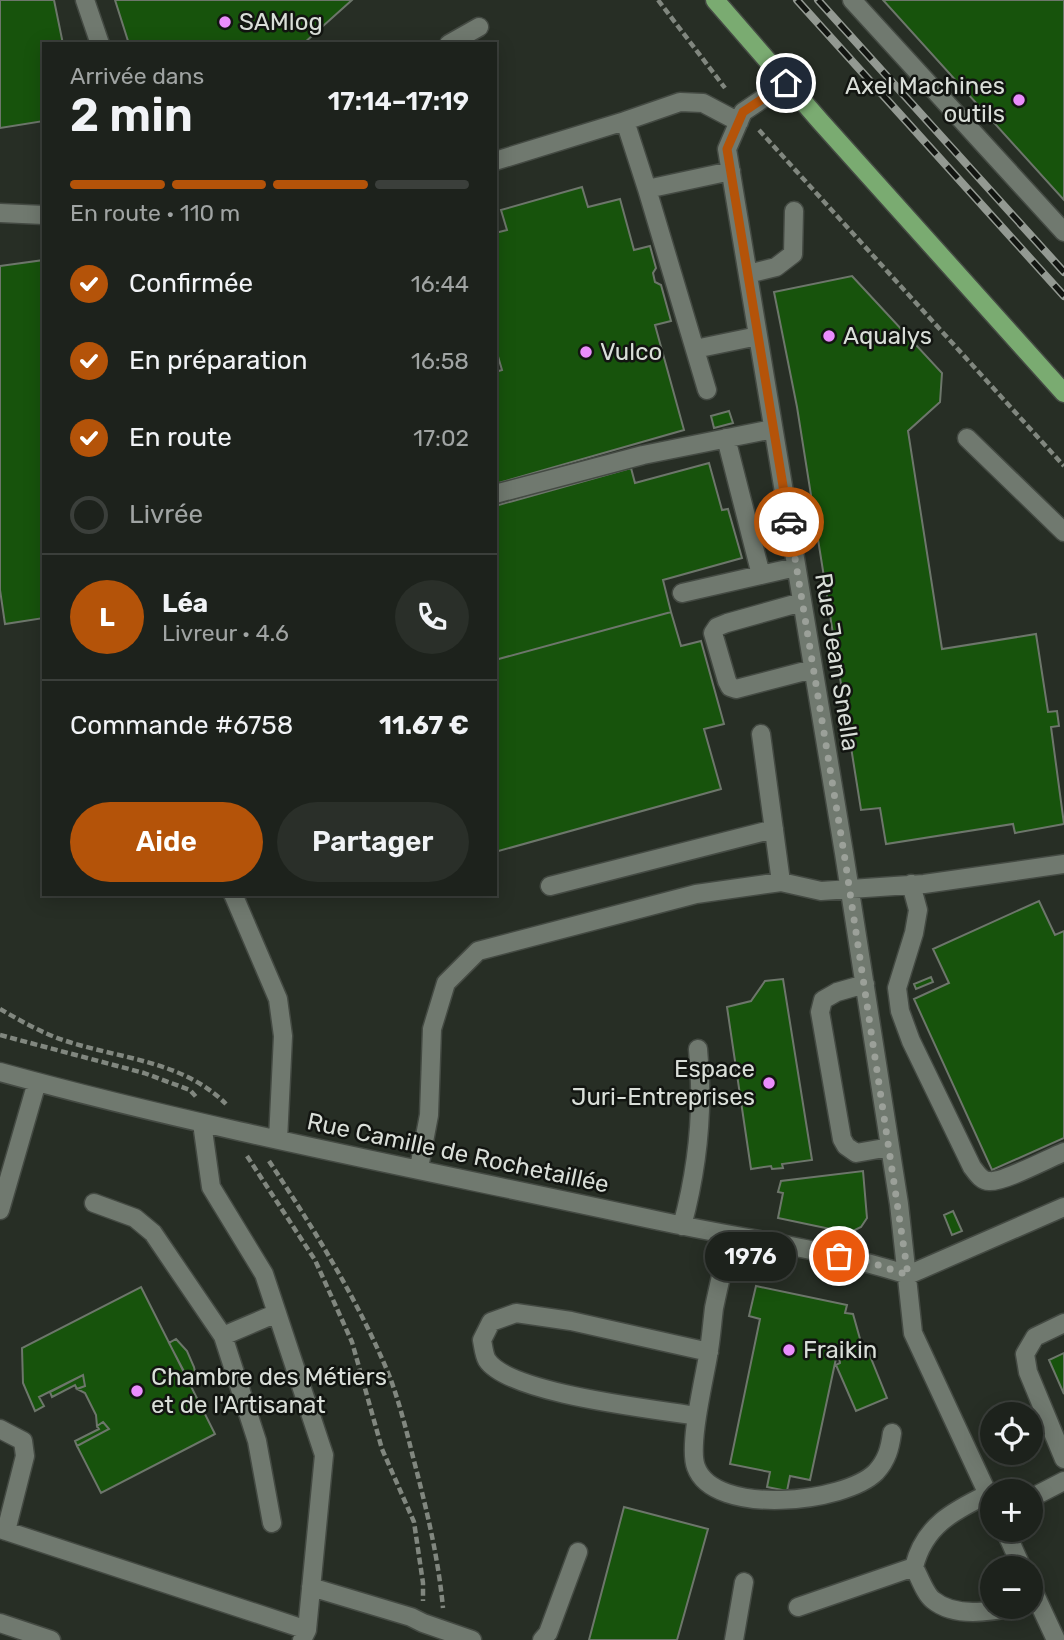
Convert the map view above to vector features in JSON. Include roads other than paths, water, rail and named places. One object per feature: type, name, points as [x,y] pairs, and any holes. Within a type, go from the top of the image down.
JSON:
[{"type":"main road","points":[[715,0],[1064,393]]},
{"type":"street","points":[[85,0],[99,42]]},
{"type":"street","points":[[852,0],[1064,232]]},
{"type":"street","points":[[452,42],[478,27]]},
{"type":"street","points":[[497,159],[680,102],[703,103],[741,117],[786,83]]},
{"type":"street","name":"Rue Jean Snella","points":[[741,117],[727,149],[850,889],[890,1147],[908,1275],[913,1333],[981,1479]]},
{"type":"street","points":[[625,121],[648,189],[707,390]]},
{"type":"street","points":[[648,189],[731,171]]},
{"type":"street","points":[[748,274],[776,267],[793,254],[794,211]]},
{"type":"street","points":[[0,213],[42,215]]},
{"type":"street","points":[[695,349],[758,336]]},
{"type":"street","points":[[497,493],[643,454],[773,429]]},
{"type":"street","points":[[726,438],[761,575]]},
{"type":"street","points":[[967,438],[1064,532]]},
{"type":"street","points":[[681,593],[796,567]]},
{"type":"street","points":[[802,603],[727,624],[713,633],[730,687],[736,689],[813,669]]},
{"type":"street","points":[[761,734],[781,882]]},
{"type":"street","points":[[550,886],[774,829]]},
{"type":"street","points":[[419,1168],[429,1115],[432,1029],[446,983],[478,951],[696,894],[781,882],[821,891],[850,889],[911,884],[1064,864]]},
{"type":"street","points":[[911,884],[918,910],[914,933],[897,988],[900,1011],[911,1041],[972,1167],[981,1178],[989,1181],[1064,1152]]},
{"type":"street","points":[[234,896],[278,999],[283,1036],[278,1140]]},
{"type":"street","points":[[864,984],[837,992],[823,1000],[820,1012],[842,1139],[846,1146],[856,1153],[890,1147]]},
{"type":"street","points":[[682,1226],[691,1195],[699,1139],[702,1088],[698,1049]]},
{"type":"street","name":"Rue Camille de Rochetaillée","points":[[0,1072],[202,1124],[682,1226],[866,1261],[908,1275]]},
{"type":"street","points":[[0,1210],[37,1082]]},
{"type":"street","points":[[0,1429],[23,1441],[25,1456],[3,1530],[305,1635],[324,1455],[264,1274],[211,1187],[202,1124]]},
{"type":"street","points":[[94,1203],[135,1217],[153,1233],[223,1336],[257,1441],[272,1523]]},
{"type":"street","points":[[908,1275],[1064,1206]]},
{"type":"street","points":[[731,1235],[714,1309],[697,1416],[694,1457],[696,1467],[703,1477],[718,1489],[758,1500],[791,1500],[829,1494],[875,1473],[889,1454],[892,1433]]},
{"type":"street","points":[[223,1336],[277,1313]]},
{"type":"street","points":[[697,1416],[559,1393],[513,1380],[487,1360],[482,1339],[491,1322],[516,1313],[571,1321],[709,1352]]},
{"type":"street","points":[[1064,1324],[1035,1337],[1025,1354],[1028,1373],[1064,1459]]},
{"type":"street","points":[[1043,1492],[1064,1481]]},
{"type":"street","points":[[980,1502],[950,1513],[919,1547],[914,1567],[932,1600],[957,1611],[980,1610]]},
{"type":"street","points":[[542,1640],[548,1633],[578,1552]]},
{"type":"street","points":[[798,1607],[914,1567]]},
{"type":"street","points":[[734,1640],[744,1582]]},
{"type":"street","points":[[311,1587],[411,1617],[472,1640]]},
{"type":"street","points":[[1043,1618],[1056,1640]]},
{"type":"street","points":[[0,1623],[51,1640]]},
{"type":"railway","points":[[797,0],[1064,296]]},
{"type":"railway","points":[[818,0],[1064,272]]},
{"type":"place","name":"SAMlog","points":[[225,22]]},
{"type":"place","name":"Axel Machines outils","points":[[1019,100]]},
{"type":"place","name":"Aqualys","points":[[829,336]]},
{"type":"place","name":"Vulco","points":[[586,352]]},
{"type":"place","name":"Espace Juri-Entreprises","points":[[769,1083]]},
{"type":"place","name":"1976","points":[[839,1256]]},
{"type":"place","name":"Fraikin","points":[[789,1350]]},
{"type":"place","name":"Chambre des Métiers et de l'Artisanat","points":[[137,1391]]}]
